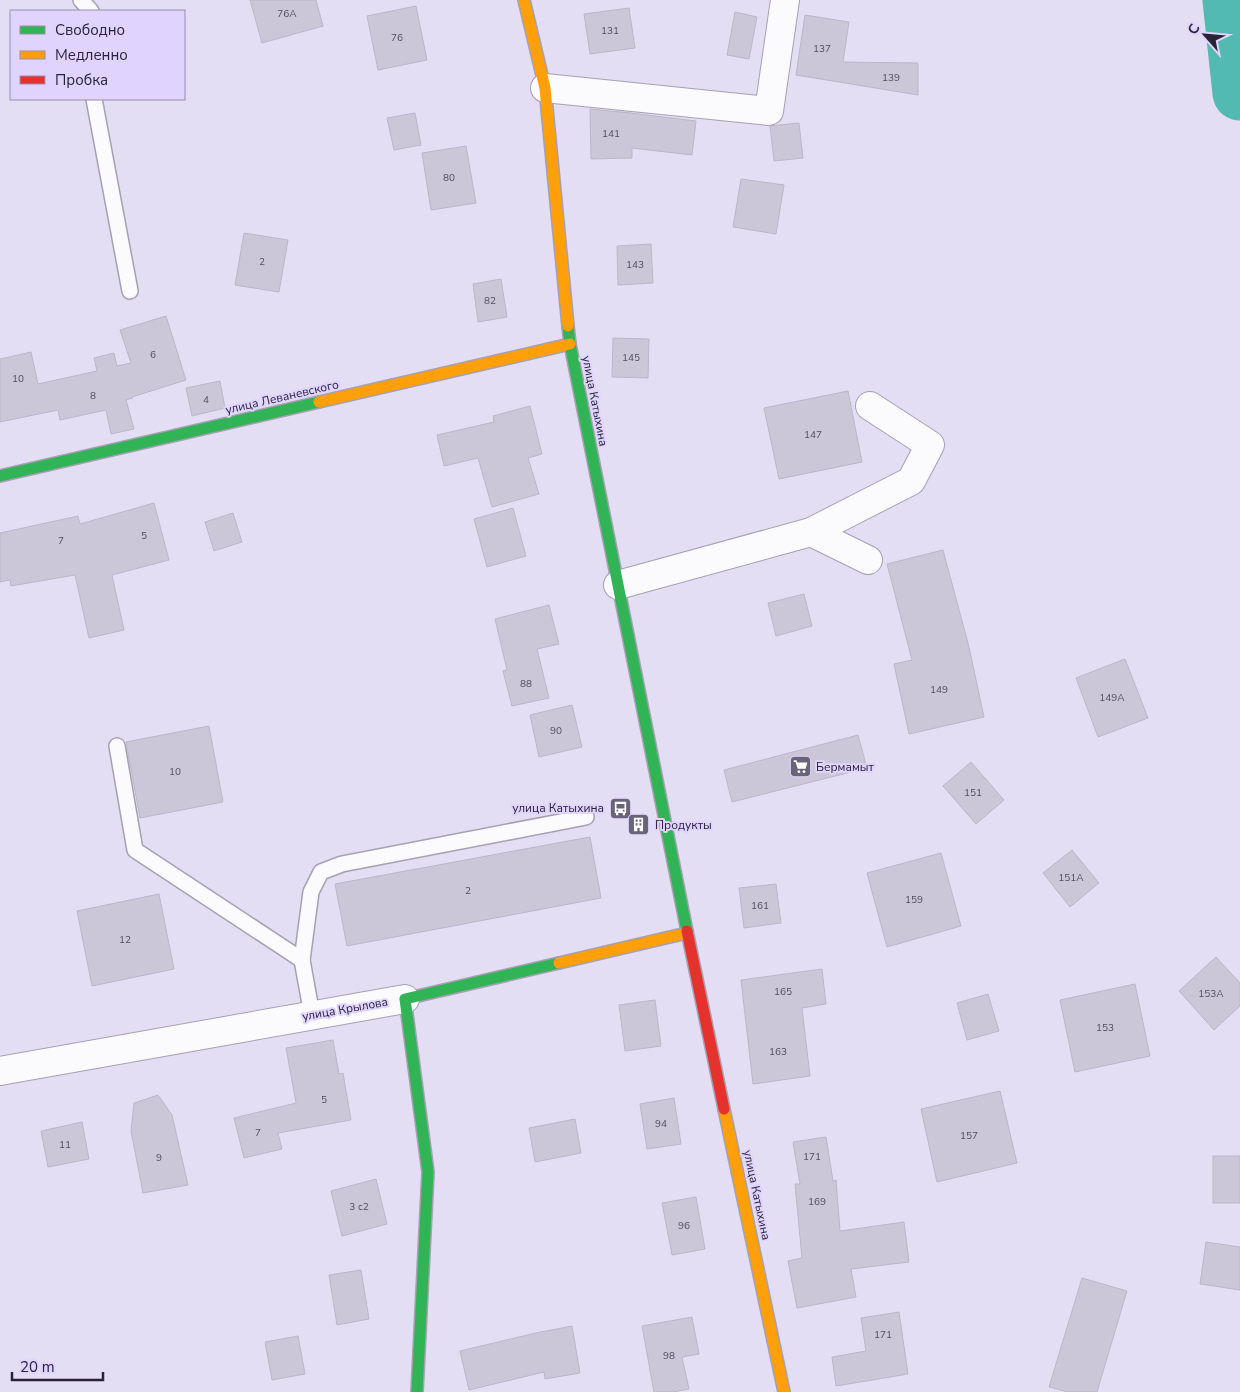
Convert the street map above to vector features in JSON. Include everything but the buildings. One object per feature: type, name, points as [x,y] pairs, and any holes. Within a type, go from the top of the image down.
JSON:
[{"type":"street","name":"улица Катыхина","points":[[524,0],[545,88],[570,344],[687,933],[784,1392]]},
{"type":"street","points":[[545,88],[769,111],[785,0]]},
{"type":"street","name":"улица Леваневского","points":[[0,476],[570,344]]},
{"type":"street","points":[[618,585],[811,532],[911,481],[930,445],[870,406]]},
{"type":"street","points":[[811,532],[868,560]]},
{"type":"street","name":"улица Крылова","points":[[0,1071],[405,999],[687,933]]},
{"type":"street","points":[[405,999],[428,1172],[417,1392]]},
{"type":"lane","points":[[81,0],[90,10]]},
{"type":"lane","points":[[94,100],[130,290]]},
{"type":"lane","points":[[117,746],[135,850],[302,960]]},
{"type":"lane","points":[[312,1015],[302,960],[311,892],[321,872],[342,864],[586,817]]},
{"type":"waterway","points":[[1230,0],[1240,93]]},
{"type":"traffic: fast","points":[[568,326],[570,344],[687,931]]},
{"type":"traffic: fast","points":[[0,476],[319,402]]},
{"type":"traffic: fast","points":[[417,1392],[428,1172],[405,999],[559,963]]},
{"type":"traffic: slow","points":[[524,0],[545,88],[568,326]]},
{"type":"traffic: slow","points":[[319,402],[570,344]]},
{"type":"traffic: slow","points":[[559,963],[687,933]]},
{"type":"traffic: slow","points":[[724,1109],[784,1392]]},
{"type":"traffic: jam","points":[[687,931],[724,1109]]},
{"type":"place","name":"Бермамыт","points":[[800,767]]},
{"type":"place","name":"улица Катыхина","points":[[620,808]]},
{"type":"place","name":"Продукты","points":[[639,825]]}]
